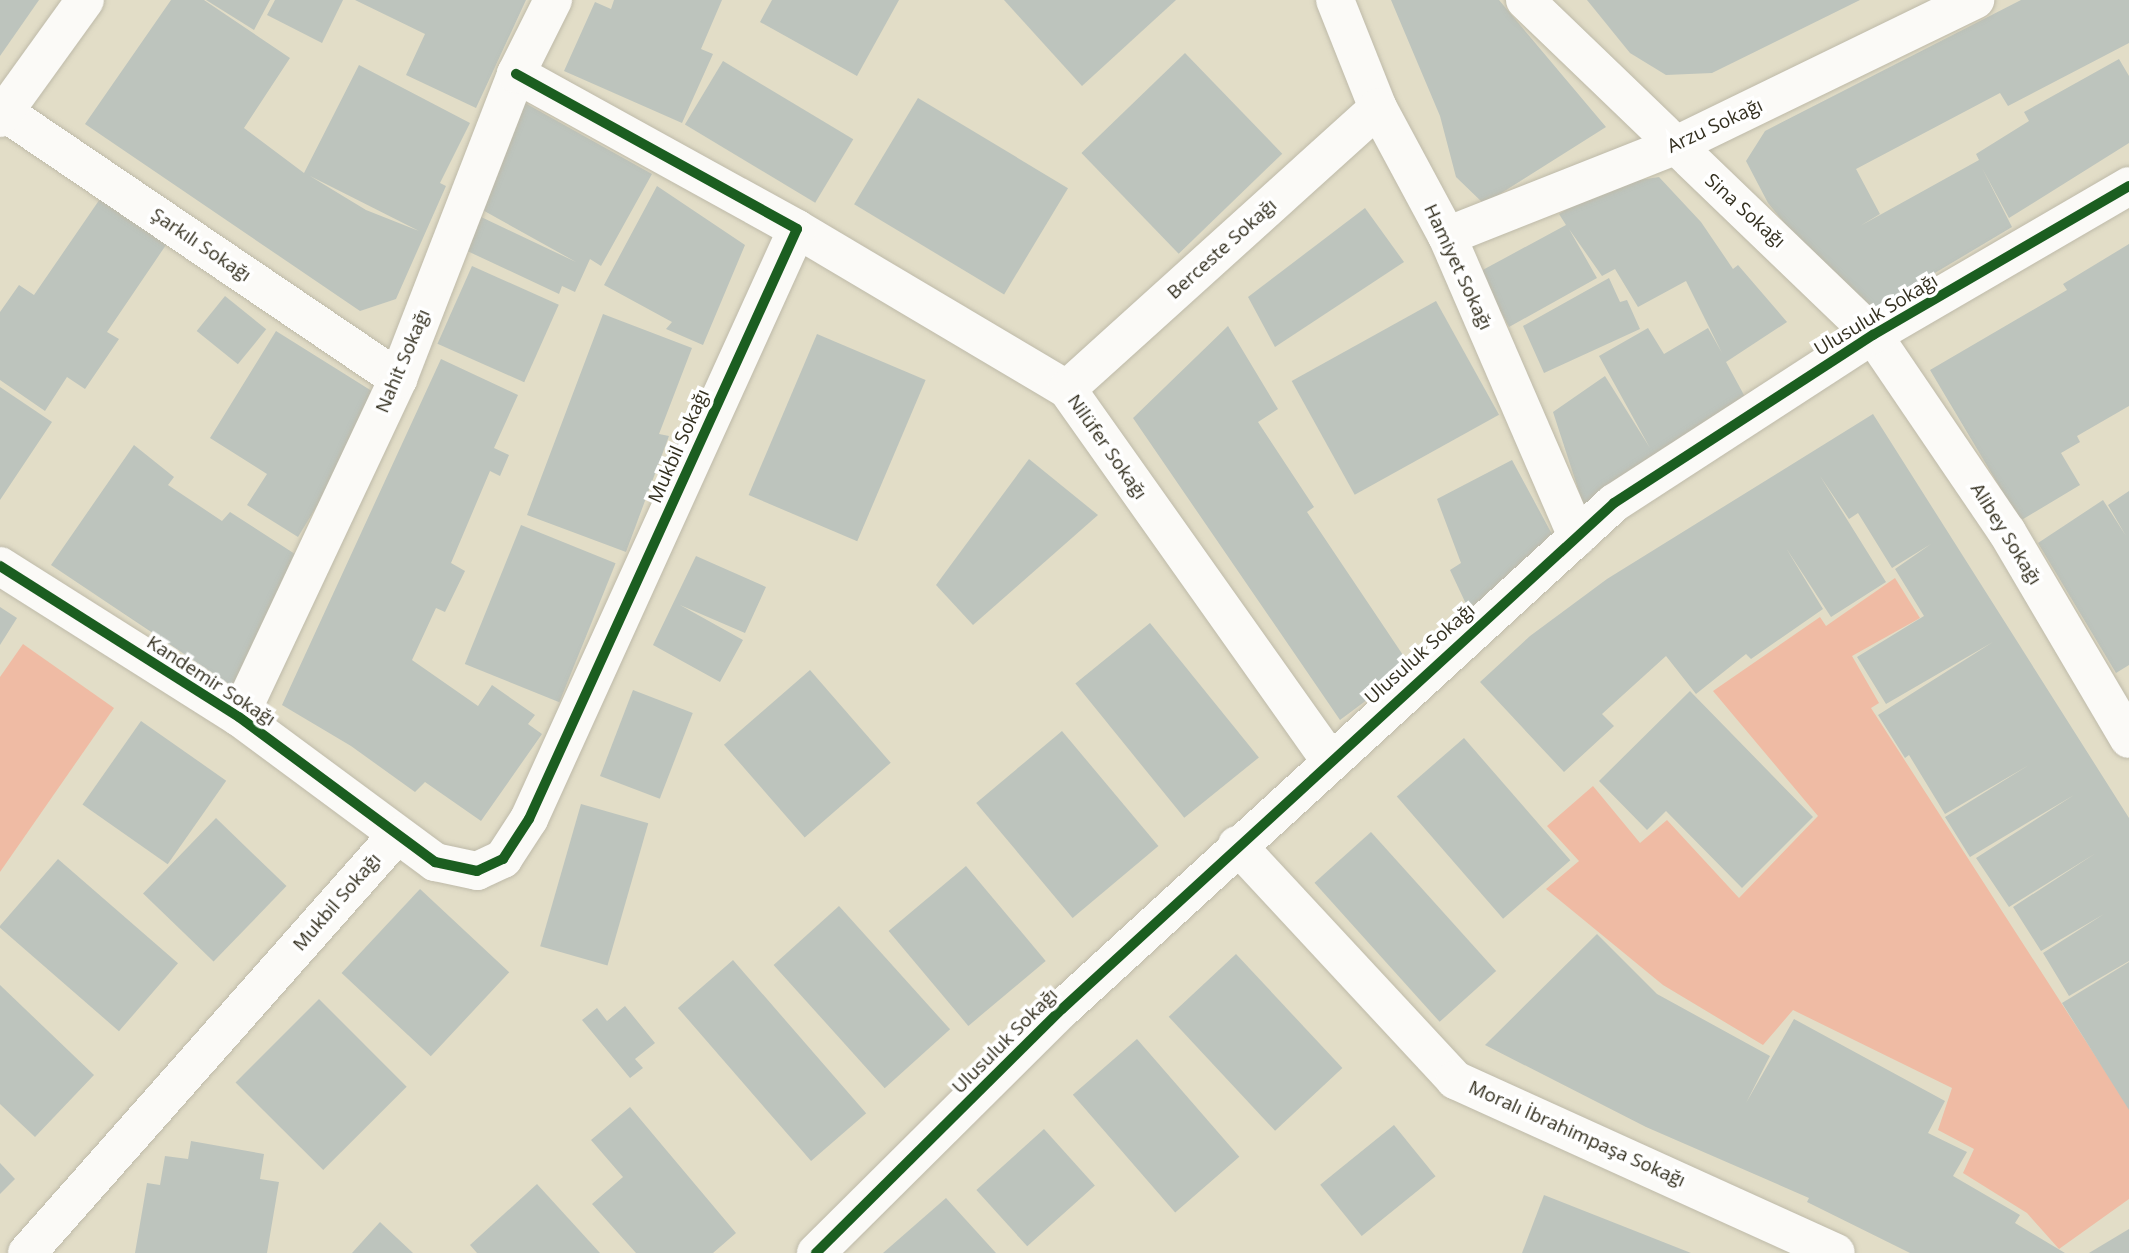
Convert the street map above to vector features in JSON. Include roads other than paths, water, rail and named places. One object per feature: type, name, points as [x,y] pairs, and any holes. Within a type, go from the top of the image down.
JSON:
[{"type":"street","points":[[2,115],[85,0]]},
{"type":"street","name":"Nahit Sokağı","points":[[239,717],[398,379],[516,74],[553,0]]},
{"type":"street","name":"Hamiyet Sokağı","points":[[1335,0],[1378,108],[1447,236],[1577,537]]},
{"type":"street","name":"Sina Sokağı","points":[[1525,0],[1674,146],[1775,237],[1873,335]]},
{"type":"street","name":"Arzu Sokağı","points":[[1447,236],[1674,146],[1975,0]]},
{"type":"street","points":[[516,74],[797,229]]},
{"type":"street","name":"Berceste Sokağı","points":[[1067,389],[1378,108]]},
{"type":"street","name":"Şarkılı Sokağı","points":[[2,115],[398,379]]},
{"type":"street","name":"Ulusuluk Sokağı","points":[[816,1253],[1062,1009],[1329,760],[1614,503],[1873,335],[2129,186]]},
{"type":"street","name":"Nilüfer Sokağı","points":[[797,229],[1067,389],[1329,760]]},
{"type":"street","name":"Mukbil Sokağı","points":[[27,1253],[396,835],[435,862],[458,870],[477,871],[503,859],[529,819],[797,229]]},
{"type":"street","name":"Alibey Sokağı","points":[[1873,335],[2007,532],[2129,739]]},
{"type":"street","name":"Kandemir Sokağı","points":[[0,566],[239,717],[396,835]]},
{"type":"street","name":"Moralı İbrahimpaşa Sokağı","points":[[1237,845],[1455,1080],[1772,1238],[1836,1253]]}]
